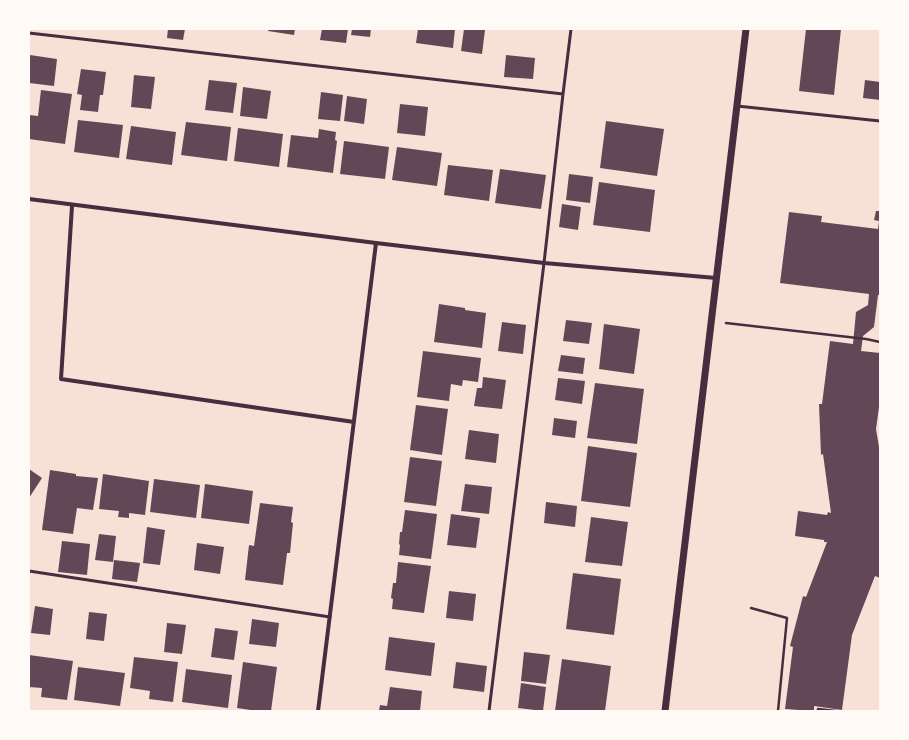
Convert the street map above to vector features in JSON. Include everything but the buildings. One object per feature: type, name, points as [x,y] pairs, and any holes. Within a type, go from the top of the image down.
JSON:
[{"type":"street","points":[[665,711],[746,29]]},
{"type":"street","points":[[29,199],[72,206],[376,244],[544,263],[716,278]]},
{"type":"street","points":[[72,206],[61,379],[354,422]]},
{"type":"street","points":[[318,711],[376,244]]},
{"type":"lane","points":[[489,711],[571,29]]},
{"type":"lane","points":[[29,33],[563,94]]},
{"type":"lane","points":[[737,106],[880,121]]},
{"type":"lane","points":[[29,571],[330,617]]},
{"type":"path","points":[[711,321],[866,339],[880,342]]},
{"type":"path","points":[[751,608],[787,618],[778,711]]},
{"type":"path","points":[[818,711],[818,709],[836,711]]}]
